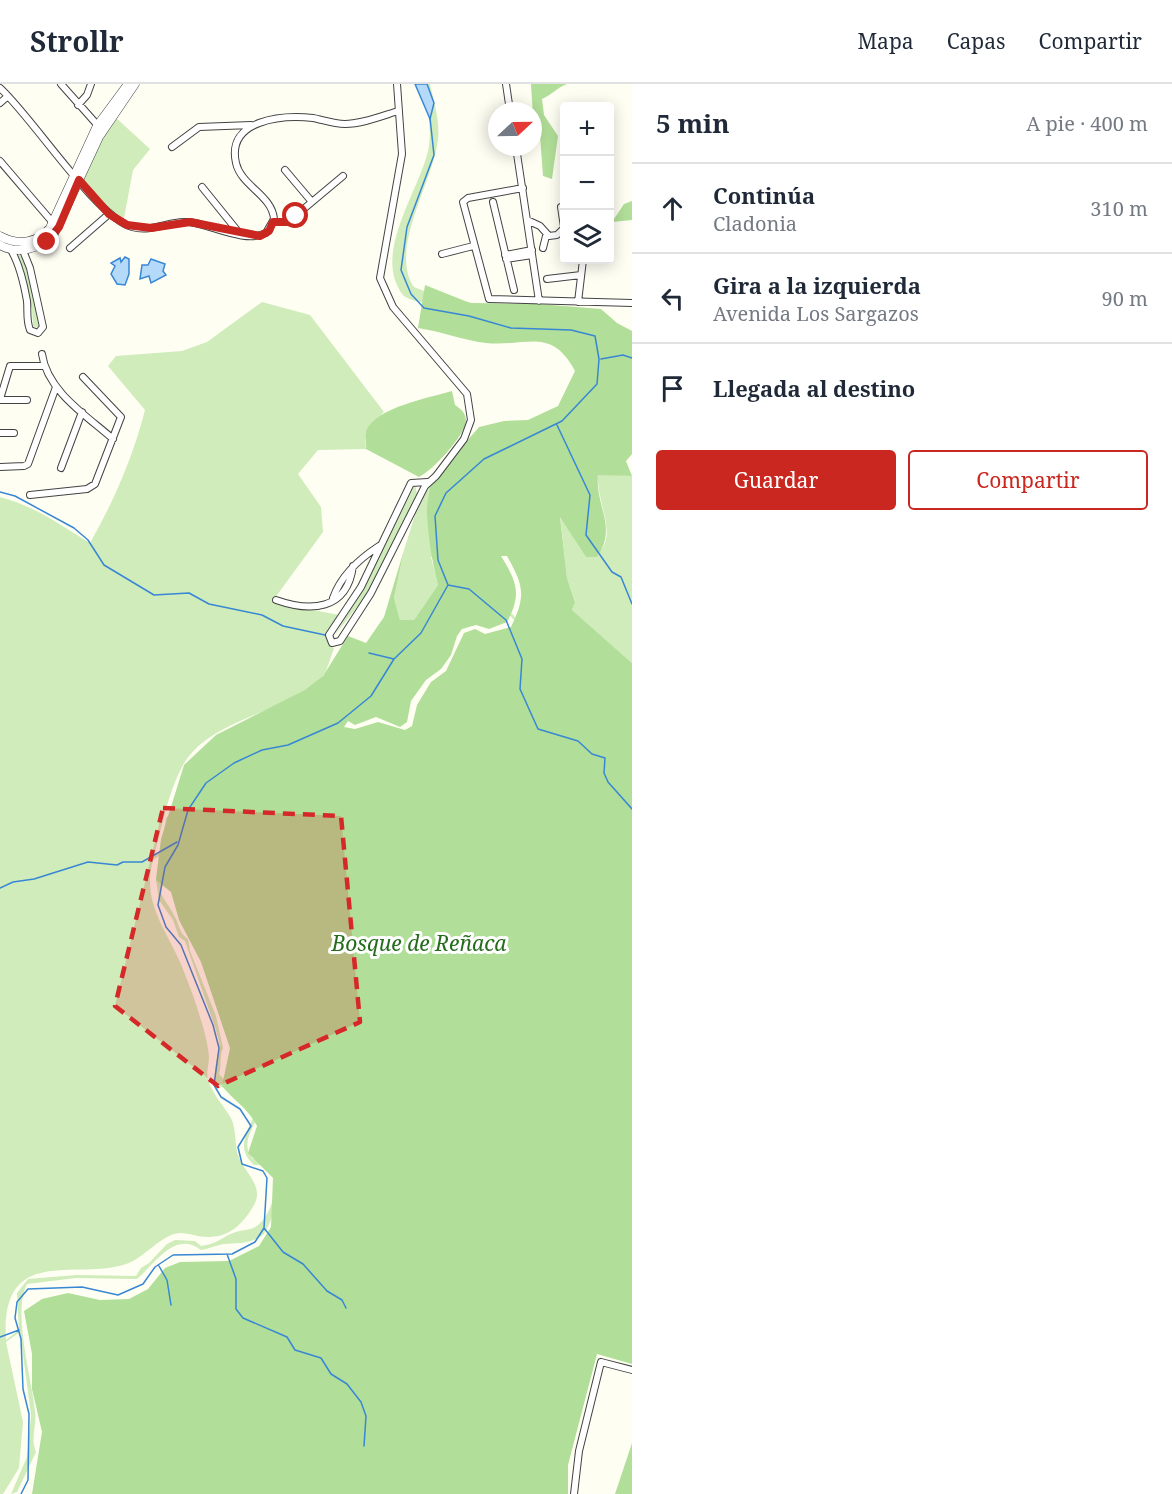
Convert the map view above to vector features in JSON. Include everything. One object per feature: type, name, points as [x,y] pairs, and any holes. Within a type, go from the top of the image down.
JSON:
[{"type":"street","points":[[62,84],[100,128]]},
{"type":"street","points":[[78,105],[87,95],[91,84]]},
{"type":"street","points":[[0,245],[11,250],[43,244],[56,225],[100,128],[128,84]]},
{"type":"street","points":[[100,128],[135,84]]},
{"type":"street","points":[[397,84],[402,154],[380,278],[393,307],[467,394],[471,420],[464,440],[421,492],[370,593],[340,641],[332,643],[329,635],[361,587],[411,483],[428,482]]},
{"type":"street","points":[[506,84],[509,102]]},
{"type":"street","points":[[0,88],[109,214],[122,223],[139,228],[190,222],[240,234],[260,236],[269,231],[273,222],[272,209],[241,175],[235,161],[237,142],[252,125]]},
{"type":"street","points":[[0,103],[8,96]]},
{"type":"street","points":[[172,147],[199,127],[252,125],[289,117],[346,124],[399,111]]},
{"type":"street","points":[[518,156],[539,301]]},
{"type":"street","points":[[0,160],[56,225]]},
{"type":"street","points":[[285,170],[312,202]]},
{"type":"street","points":[[273,222],[288,222],[343,177]]},
{"type":"street","points":[[201,187],[240,234]]},
{"type":"street","points":[[523,188],[464,200],[473,246],[489,299],[632,303]]},
{"type":"street","points":[[493,202],[514,290]]},
{"type":"street","points":[[70,248],[109,214]]},
{"type":"street","points":[[527,220],[540,226],[546,236],[543,248]]},
{"type":"street","points":[[17,242],[38,238],[56,225]]},
{"type":"street","points":[[546,236],[557,235],[560,232]]},
{"type":"street","points":[[0,236],[17,242],[24,249],[43,323],[43,328],[38,333],[30,330],[27,322],[27,302],[19,268],[11,250]]},
{"type":"street","points":[[442,254],[473,246]]},
{"type":"street","points":[[506,257],[532,253]]},
{"type":"street","points":[[578,302],[582,264]]},
{"type":"street","points":[[19,268],[25,266],[30,268]]},
{"type":"street","points":[[547,279],[581,275]]},
{"type":"street","points":[[42,354],[44,366],[56,387],[113,439]]},
{"type":"street","points":[[27,400],[0,399],[10,366],[44,366]]},
{"type":"street","points":[[30,495],[92,487],[113,439],[120,415],[83,377]]},
{"type":"street","points":[[0,467],[28,464],[56,387]]},
{"type":"street","points":[[61,468],[82,411]]},
{"type":"street","points":[[0,433],[14,433]]},
{"type":"street","points":[[416,481],[421,492]]},
{"type":"street","points":[[276,600],[307,608],[323,606],[333,599],[337,588],[353,566],[380,546]]},
{"type":"street","points":[[366,555],[371,565]]},
{"type":"street","points":[[574,1494],[579,1451],[601,1362],[632,1370]]},
{"type":"highlighted area","points":[[163,808],[341,816],[360,1022],[218,1086],[115,1006]]},
{"type":"green space","points":[[420,84],[430,84],[438,125],[438,139],[435,156],[409,235],[406,254],[407,271],[414,287],[480,305],[513,320],[559,316],[581,321],[603,330],[616,346],[618,356],[614,371],[582,408],[632,430],[620,429],[580,410],[563,422],[566,449],[584,478],[588,513],[601,550],[607,534],[598,474],[632,476],[632,663],[572,610],[575,601],[567,578],[560,515],[586,557],[597,557],[600,552],[589,524],[581,478],[565,449],[561,423],[542,427],[505,444],[461,480],[469,487],[454,506],[452,548],[446,551],[456,574],[447,563],[443,593],[376,688],[348,712],[306,740],[283,747],[272,744],[249,746],[241,756],[220,761],[211,775],[173,814],[166,827],[167,844],[163,856],[168,867],[161,885],[162,895],[182,933],[188,939],[190,951],[216,1016],[223,1048],[219,1074],[239,1096],[248,1099],[257,1118],[248,1139],[249,1154],[253,1159],[267,1160],[278,1176],[274,1209],[268,1227],[260,1237],[247,1242],[201,1250],[182,1244],[165,1252],[137,1279],[76,1278],[27,1284],[23,1296],[22,1328],[35,1411],[36,1452],[17,1492],[11,1494],[27,1457],[31,1415],[20,1332],[6,1342],[23,1422],[19,1468],[3,1494],[0,1494],[0,497],[36,511],[90,543],[122,478],[145,410],[108,366],[116,356],[182,351],[207,342],[262,302],[310,315],[384,412],[365,433],[366,449],[318,450],[298,474],[321,507],[323,532],[272,602],[339,615],[327,639],[334,649],[327,668],[321,678],[306,690],[229,726],[195,749],[183,765],[173,787],[154,856],[161,852],[166,818],[219,758],[239,754],[247,744],[270,738],[293,738],[331,717],[355,698],[397,651],[439,591],[441,578],[439,554],[431,557],[438,585],[414,620],[400,620],[394,598],[404,550],[421,496],[441,466],[456,477],[501,442],[565,414],[593,390],[607,368],[608,357],[605,347],[596,337],[580,330],[563,327],[521,329],[453,307],[415,301],[404,296],[400,291],[393,273],[396,238],[423,166],[429,142],[428,117]],"holes":[[[159,856],[156,880],[159,900],[173,920],[179,937],[185,941],[218,1037],[215,1085],[232,1090],[238,1101],[249,1106],[253,1118],[245,1137],[244,1148],[254,1165],[266,1165],[271,1171],[274,1187],[272,1204],[264,1219],[253,1228],[236,1232],[207,1245],[201,1246],[195,1241],[175,1240],[167,1244],[141,1268],[136,1276],[77,1275],[28,1279],[17,1293],[19,1330],[6,1340],[7,1310],[15,1290],[28,1278],[45,1272],[106,1268],[126,1264],[173,1234],[183,1233],[207,1237],[223,1235],[236,1228],[255,1203],[257,1191],[239,1158],[233,1123],[212,1090],[208,1079],[208,1047],[196,1003],[152,901],[150,875],[153,860]]]},
{"type":"green space","points":[[531,84],[567,84],[542,99],[544,115],[558,136],[552,179],[543,176],[542,102],[532,102]]},
{"type":"green space","points":[[115,117],[150,149],[133,170],[124,218],[112,211],[82,179],[103,132]]},
{"type":"green space","points":[[632,201],[632,220],[614,222],[614,219],[624,204]]},
{"type":"green space","points":[[22,253],[41,325],[39,328],[33,326],[32,309],[18,256]]},
{"type":"green space","name":"Bosque de Reñaca","points":[[425,285],[470,303],[539,304],[601,309],[617,323],[632,331],[632,454],[626,461],[632,476],[598,475],[606,536],[597,557],[586,557],[560,517],[567,578],[575,602],[572,610],[632,663],[632,1364],[597,1354],[568,1465],[568,1494],[32,1494],[42,1432],[32,1389],[32,1354],[24,1311],[42,1299],[68,1293],[100,1300],[129,1299],[148,1289],[165,1268],[180,1262],[229,1261],[259,1246],[271,1227],[273,1178],[248,1153],[257,1126],[249,1114],[222,1086],[230,1048],[201,962],[179,920],[171,892],[156,880],[161,839],[184,765],[216,735],[305,690],[323,676],[348,636],[366,643],[384,617],[404,550],[394,598],[400,620],[414,620],[438,585],[428,522],[427,506],[430,484],[479,427],[504,421],[528,420],[558,406],[575,371],[557,348],[547,343],[486,343],[418,328]],"holes":[[[501,556],[507,556],[517,575],[521,591],[519,607],[511,627],[485,634],[475,629],[464,633],[446,671],[431,682],[417,705],[412,726],[405,730],[378,722],[355,729],[344,727],[348,721],[355,725],[376,717],[400,727],[407,722],[411,701],[426,680],[441,669],[451,655],[457,636],[462,629],[476,625],[489,629],[507,622],[516,596],[514,581]]]},
{"type":"green space","points":[[452,391],[455,405],[465,415],[465,427],[447,452],[425,473],[419,477],[366,449],[366,431],[380,416],[404,405]]},
{"type":"green space","points":[[415,485],[417,494],[368,593],[335,635],[363,589]]},
{"type":"green space","points":[[460,580],[492,597],[516,618],[518,627],[511,649],[511,645],[517,623],[498,603],[475,588],[464,585]]},
{"type":"green space","points":[[512,657],[515,680],[521,686],[526,716],[534,730],[543,737],[532,729],[524,716],[521,689],[513,680]]},
{"type":"green space","points":[[565,745],[579,748],[598,772],[604,800],[597,772],[579,750]]},
{"type":"green space","points":[[632,1443],[632,1494],[615,1494]]},
{"type":"water","points":[[415,84],[427,84],[434,103],[430,119]]},
{"type":"water","points":[[125,257],[129,259],[129,274],[125,285],[117,284],[111,274],[115,266],[111,263],[120,258],[121,262]]},
{"type":"water","points":[[151,259],[165,264],[163,271],[166,275],[151,283],[149,276],[140,279],[142,265],[148,265]]},
{"type":"waterway","points":[[21,1494],[28,1480],[29,1414],[23,1389],[21,1339],[15,1318],[17,1302],[28,1289],[82,1287],[118,1295],[143,1284],[155,1267],[173,1255],[232,1254],[255,1242],[264,1228],[267,1178],[263,1171],[242,1164],[238,1147],[251,1126],[240,1109],[221,1097],[214,1085],[219,1048],[213,1025],[181,945],[166,927],[158,905],[165,867],[178,845],[188,810],[206,783],[234,763],[262,750],[288,745],[338,723],[371,696],[394,659],[421,633],[448,585],[438,560],[435,516],[446,493],[484,459],[562,421],[597,384],[599,359],[595,336],[571,330],[511,328],[469,316],[424,308],[411,294],[401,270],[407,227],[434,155],[430,118]]},
{"type":"waterway","points":[[601,359],[623,355],[632,358]]},
{"type":"waterway","points":[[557,425],[590,495],[586,535],[612,572],[621,577],[632,604]]},
{"type":"waterway","points":[[0,492],[15,496],[74,528],[88,540],[104,565],[154,595],[189,593],[209,604],[262,615],[283,626],[325,635]]},
{"type":"waterway","points":[[448,585],[469,589],[506,620],[522,659],[520,689],[538,729],[578,741],[592,754],[605,758],[604,773],[608,782],[632,809]]},
{"type":"waterway","points":[[369,653],[394,659]]},
{"type":"waterway","points":[[0,888],[13,882],[34,879],[88,862],[117,865],[123,862],[142,862],[177,842]]},
{"type":"waterway","points":[[264,1228],[283,1252],[303,1264],[327,1291],[342,1300],[346,1308]]},
{"type":"waterway","points":[[227,1254],[236,1279],[236,1309],[243,1318],[287,1337],[295,1350],[321,1358],[331,1374],[347,1384],[361,1402],[366,1416],[364,1446]]},
{"type":"waterway","points":[[159,1266],[167,1280],[171,1305]]},
{"type":"waterway","points":[[0,1337],[19,1330]]},
{"type":"route","points":[[47,242],[59,227],[79,180],[113,217],[127,225],[145,229],[190,222],[250,236],[260,236],[269,231],[273,222],[288,222],[296,216]]}]
